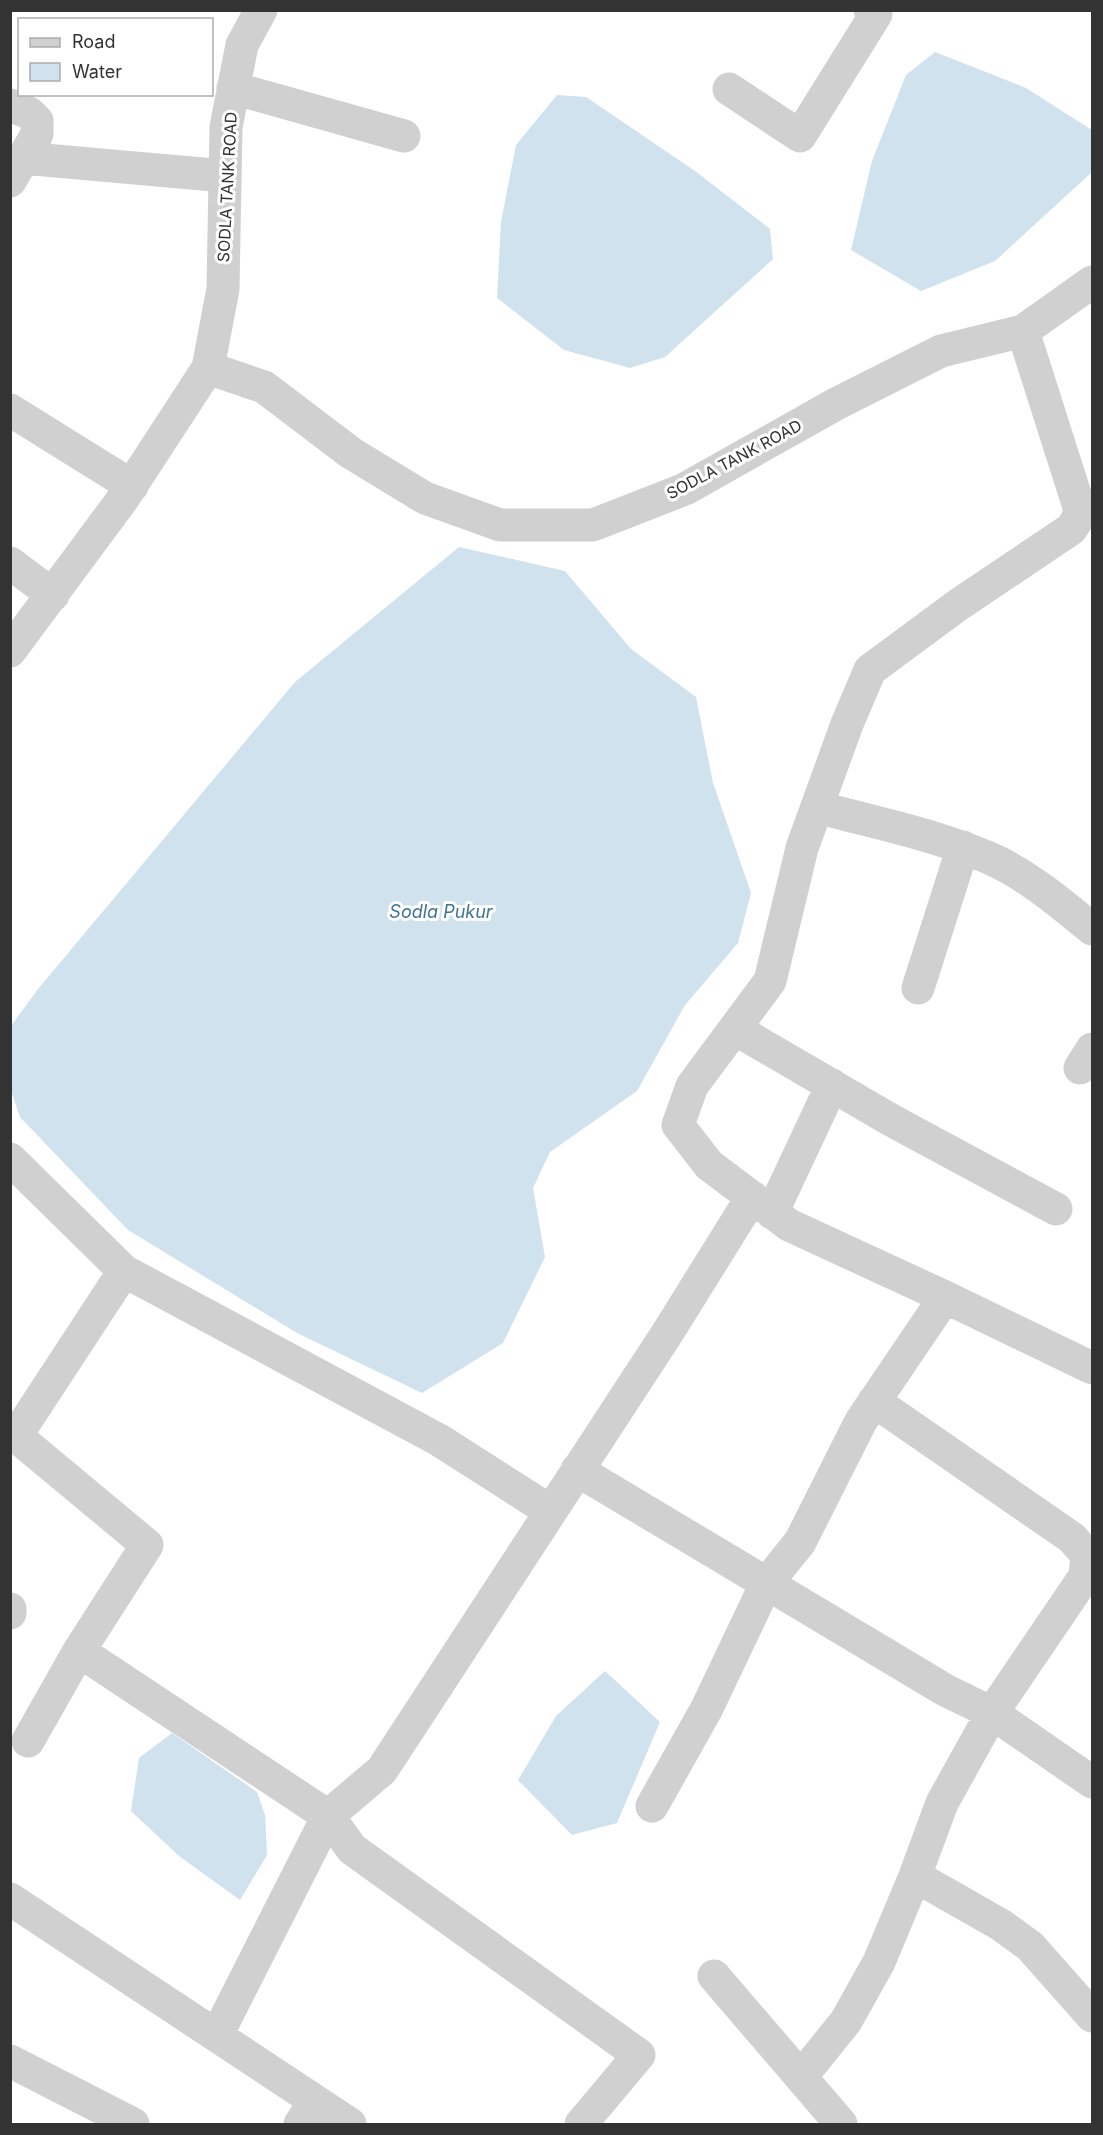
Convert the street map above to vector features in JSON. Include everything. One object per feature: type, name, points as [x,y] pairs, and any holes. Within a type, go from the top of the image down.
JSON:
[{"type":"street","name":"SODLA TANK ROAD","points":[[10,651],[132,486],[208,368],[223,289],[226,127],[242,45],[261,10]]},
{"type":"street","points":[[729,89],[800,136],[876,14],[870,10]]},
{"type":"street","points":[[233,88],[404,136]]},
{"type":"street","points":[[10,105],[29,113],[38,121],[37,134],[16,170],[225,176]]},
{"type":"street","name":"SODLA TANK ROAD","points":[[208,368],[264,387],[351,453],[425,498],[500,525],[593,525],[685,489],[836,405],[941,351],[1023,331],[1092,282]]},
{"type":"street","points":[[1023,331],[1080,510],[1077,520],[1071,529],[958,605],[870,670],[847,724],[802,848],[770,981],[692,1086],[678,1125],[709,1165],[789,1225],[1092,1368]]},
{"type":"street","points":[[10,410],[132,486]]},
{"type":"street","points":[[10,562],[53,594]]},
{"type":"street","points":[[817,807],[963,847],[1000,863],[1044,891],[1092,929]]},
{"type":"street","points":[[918,988],[963,847]]},
{"type":"street","points":[[735,1029],[891,1120],[1056,1209]]},
{"type":"street","points":[[217,2035],[328,1816],[382,1770],[668,1332],[762,1205],[832,1085]]},
{"type":"street","points":[[10,1159],[124,1271],[439,1440],[550,1511]]},
{"type":"street","points":[[28,1740],[79,1651],[147,1545],[13,1435],[124,1271]]},
{"type":"street","points":[[652,1806],[707,1708],[766,1584],[800,1542],[861,1421],[945,1297]]},
{"type":"street","points":[[801,2077],[846,2022],[879,1962],[942,1803],[992,1713],[1085,1576],[1086,1555],[1072,1538],[874,1401]]},
{"type":"street","points":[[578,1470],[945,1690],[992,1713],[1092,1782]]},
{"type":"street","points":[[79,1651],[328,1816],[352,1849],[639,2055],[581,2124]]},
{"type":"street","points":[[915,1876],[1001,1925],[1030,1946],[1092,2016]]},
{"type":"street","points":[[10,1899],[217,2035],[307,2113],[350,2124]]},
{"type":"street","points":[[714,1976],[841,2124]]},
{"type":"street","points":[[10,2061],[133,2124]]},
{"type":"water","points":[[935,52],[1026,88],[1092,130],[1092,172],[995,261],[921,291],[851,250],[872,161],[906,75]]},
{"type":"water","points":[[557,95],[586,97],[695,171],[770,229],[773,259],[665,357],[630,368],[564,350],[497,298],[501,222],[516,145]]},
{"type":"water","name":"Sodla Pukur","points":[[459,547],[565,571],[631,649],[696,697],[713,783],[751,893],[738,943],[685,1005],[637,1091],[550,1152],[533,1188],[545,1257],[503,1343],[422,1393],[297,1333],[128,1230],[20,1117],[11,1090],[11,1026],[38,989],[295,682]]},
{"type":"water","points":[[605,1671],[660,1722],[617,1823],[572,1835],[518,1780],[556,1716]]},
{"type":"water","points":[[172,1733],[257,1792],[265,1815],[267,1855],[240,1900],[179,1856],[131,1811],[139,1758]]}]
